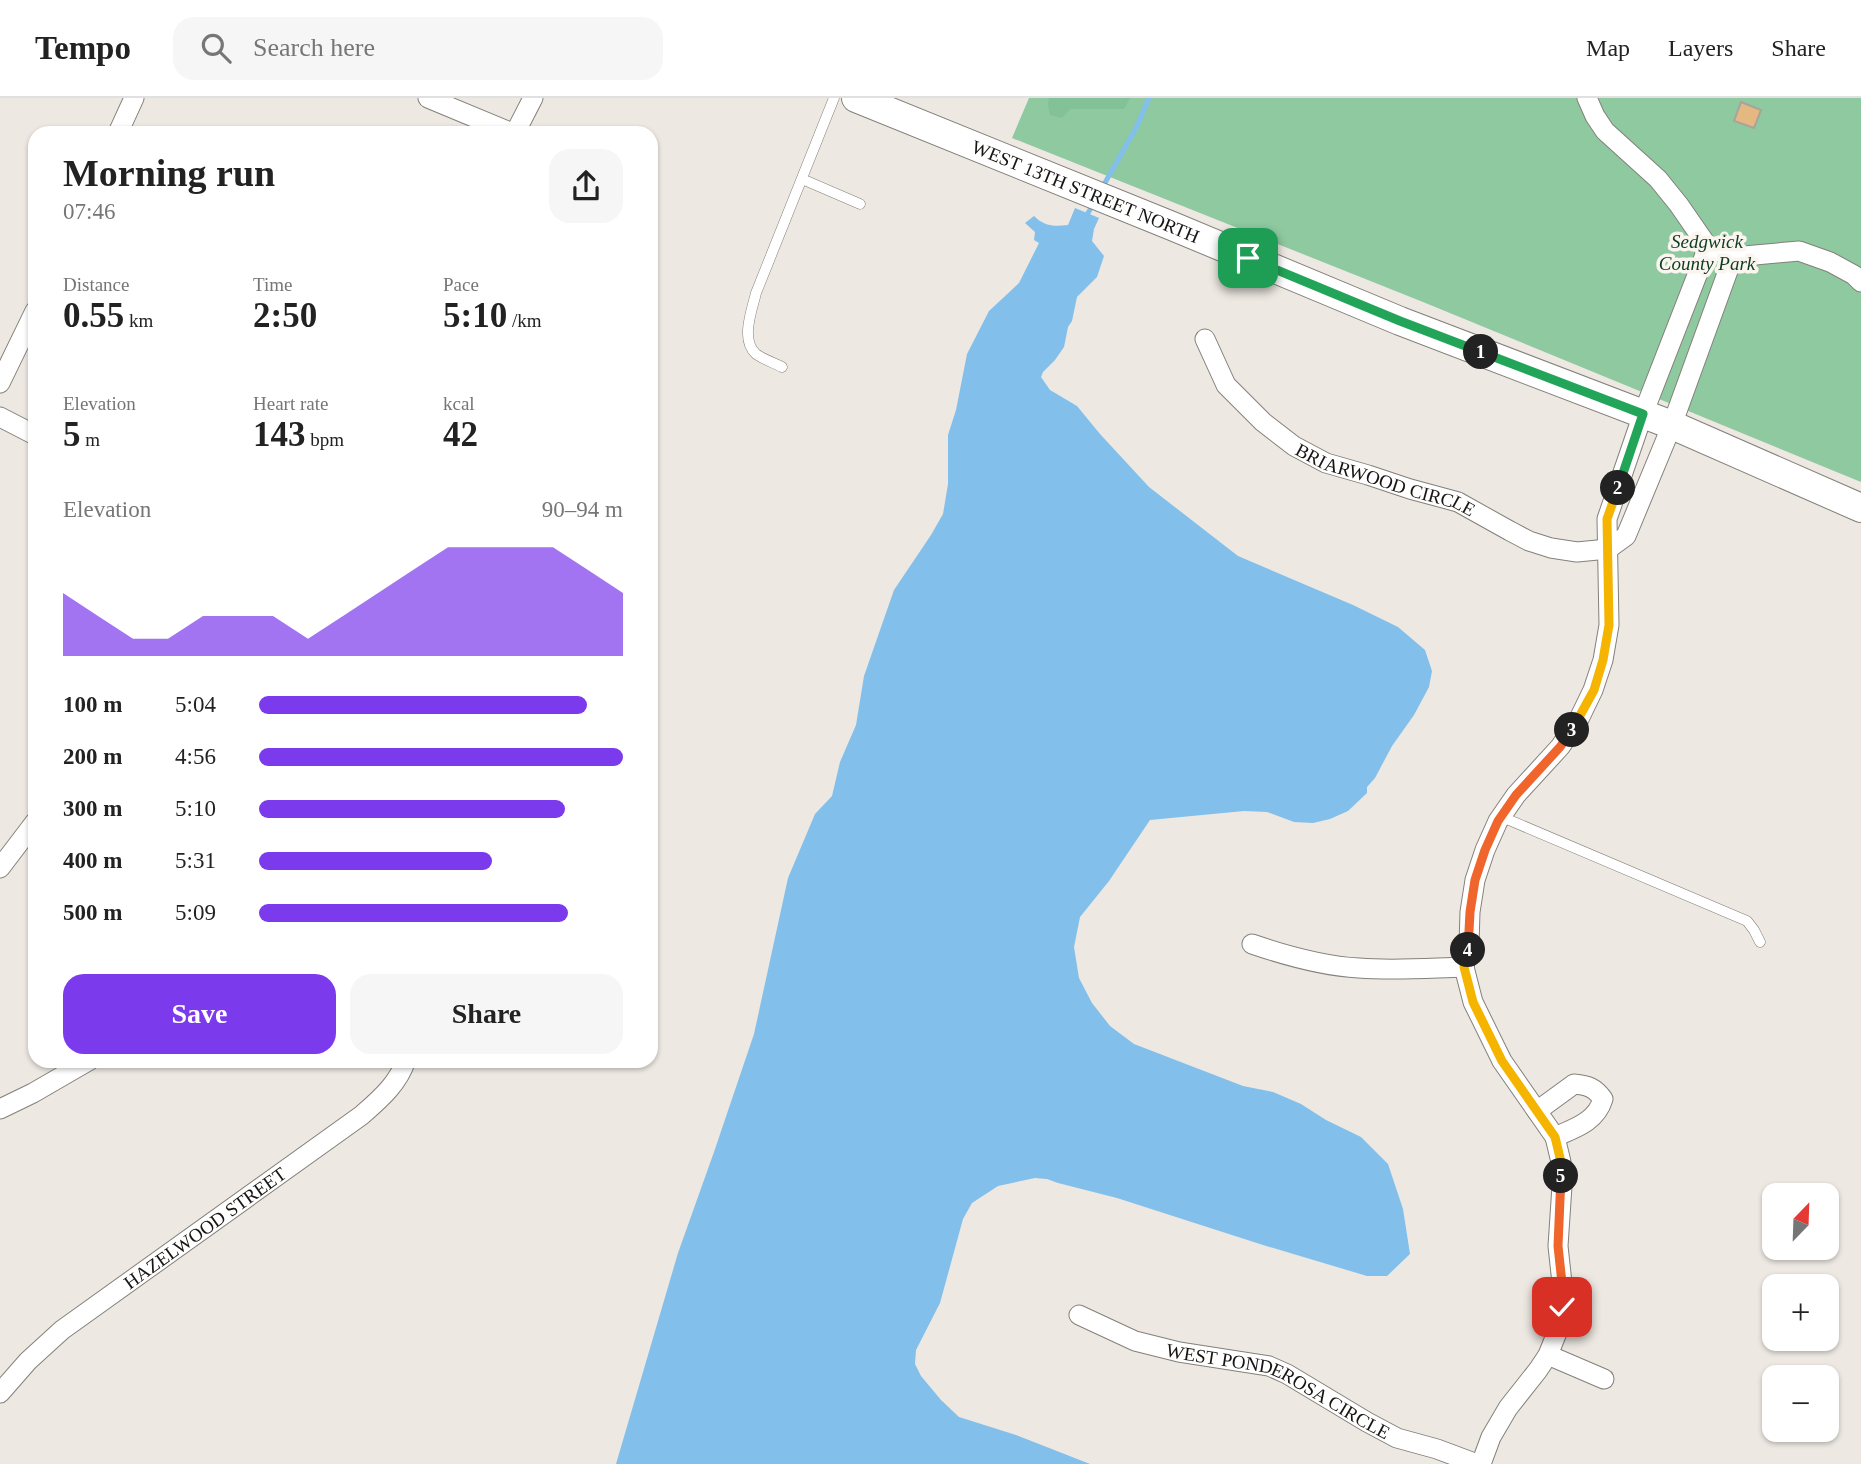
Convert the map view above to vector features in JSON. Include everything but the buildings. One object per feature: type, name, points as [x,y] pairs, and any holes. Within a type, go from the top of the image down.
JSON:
[{"type":"street","points":[[121,126],[134,98]]},
{"type":"street","points":[[428,98],[496,126]]},
{"type":"street","points":[[517,126],[533,98]]},
{"type":"street","name":"WEST 13TH STREET NORTH","points":[[856,98],[1400,321],[1672,425],[1861,508]]},
{"type":"street","points":[[1587,98],[1605,131],[1658,179],[1708,247],[1732,257],[1799,251],[1830,262],[1861,282]]},
{"type":"street","points":[[1479,1464],[1508,1408],[1548,1355],[1558,1330],[1562,1307],[1558,1246],[1562,1186],[1561,1162],[1555,1137],[1502,1061],[1473,1002],[1464,967],[1475,880],[1485,850],[1502,817],[1516,795],[1560,747],[1578,722],[1594,690],[1609,625],[1607,519],[1643,414],[1708,247]]},
{"type":"street","points":[[1608,549],[1626,536],[1672,425],[1732,257]]},
{"type":"street","points":[[0,383],[28,325]]},
{"type":"street","name":"BRIARWOOD CIRCLE","points":[[1205,339],[1226,385],[1263,422],[1294,446],[1326,463],[1458,502],[1529,541],[1551,548],[1577,552],[1608,549]]},
{"type":"street","points":[[0,417],[28,431]]},
{"type":"street","points":[[0,868],[28,831]]},
{"type":"street","points":[[1252,944],[1285,955],[1358,968],[1464,967]]},
{"type":"street","points":[[0,1109],[76,1068]]},
{"type":"street","name":"HAZELWOOD STREET","points":[[0,1393],[28,1361],[62,1330],[362,1115],[389,1091],[403,1068]]},
{"type":"street","points":[[1537,1111],[1574,1084],[1587,1085],[1597,1090],[1603,1099],[1600,1110],[1586,1122],[1555,1137]]},
{"type":"street","name":"WEST PONDEROSA CIRCLE","points":[[1079,1315],[1135,1341],[1179,1352],[1269,1366],[1397,1438],[1479,1464]]},
{"type":"street","points":[[1548,1355],[1604,1379]]},
{"type":"lane","points":[[782,367],[755,353],[748,342],[750,319],[756,293],[834,98]]},
{"type":"lane","points":[[802,179],[860,204]]},
{"type":"lane","points":[[1502,817],[1747,921],[1760,942]]},
{"type":"green space","name":"Sedgwick County Park","points":[[1029,98],[1861,98],[1861,482],[1423,302],[1012,138]]},
{"type":"green space","points":[[1049,98],[1130,98],[1124,109],[1070,109],[1062,118],[1050,115]]},
{"type":"water","points":[[1075,208],[1099,218],[1092,241],[1104,256],[1097,277],[1077,297],[1064,347],[1043,372],[1041,377],[1050,390],[1077,406],[1149,487],[1238,556],[1398,627],[1425,650],[1432,671],[1429,687],[1414,715],[1367,787],[1367,793],[1348,811],[1313,823],[1294,822],[1267,812],[1244,811],[1150,820],[1109,881],[1080,917],[1074,947],[1079,978],[1092,1003],[1110,1026],[1134,1044],[1243,1086],[1273,1092],[1361,1137],[1388,1164],[1403,1209],[1410,1254],[1387,1276],[1367,1276],[1117,1198],[1047,1179],[1035,1178],[998,1186],[972,1203],[963,1219],[940,1303],[916,1350],[915,1364],[921,1376],[959,1417],[1016,1435],[1090,1464],[616,1464],[678,1253],[754,1034],[788,878],[815,814],[832,796],[840,762],[856,725],[864,676],[894,590],[943,514],[948,484],[948,435],[967,354],[989,311],[1019,283],[1039,243],[1034,240],[1035,232],[1025,223],[1034,216],[1050,225],[1068,225]]},
{"type":"waterway","points":[[1102,188],[1136,128],[1149,98]]},
{"type":"waterway","points":[[1088,213],[1094,203]]},
{"type":"route","points":[[1248,258],[1400,321],[1643,414],[1607,519],[1609,625],[1594,690],[1578,722],[1560,747],[1516,795],[1498,821],[1475,880],[1464,967],[1473,1002],[1502,1061],[1555,1137],[1561,1162],[1562,1186],[1558,1246],[1562,1307]]}]
